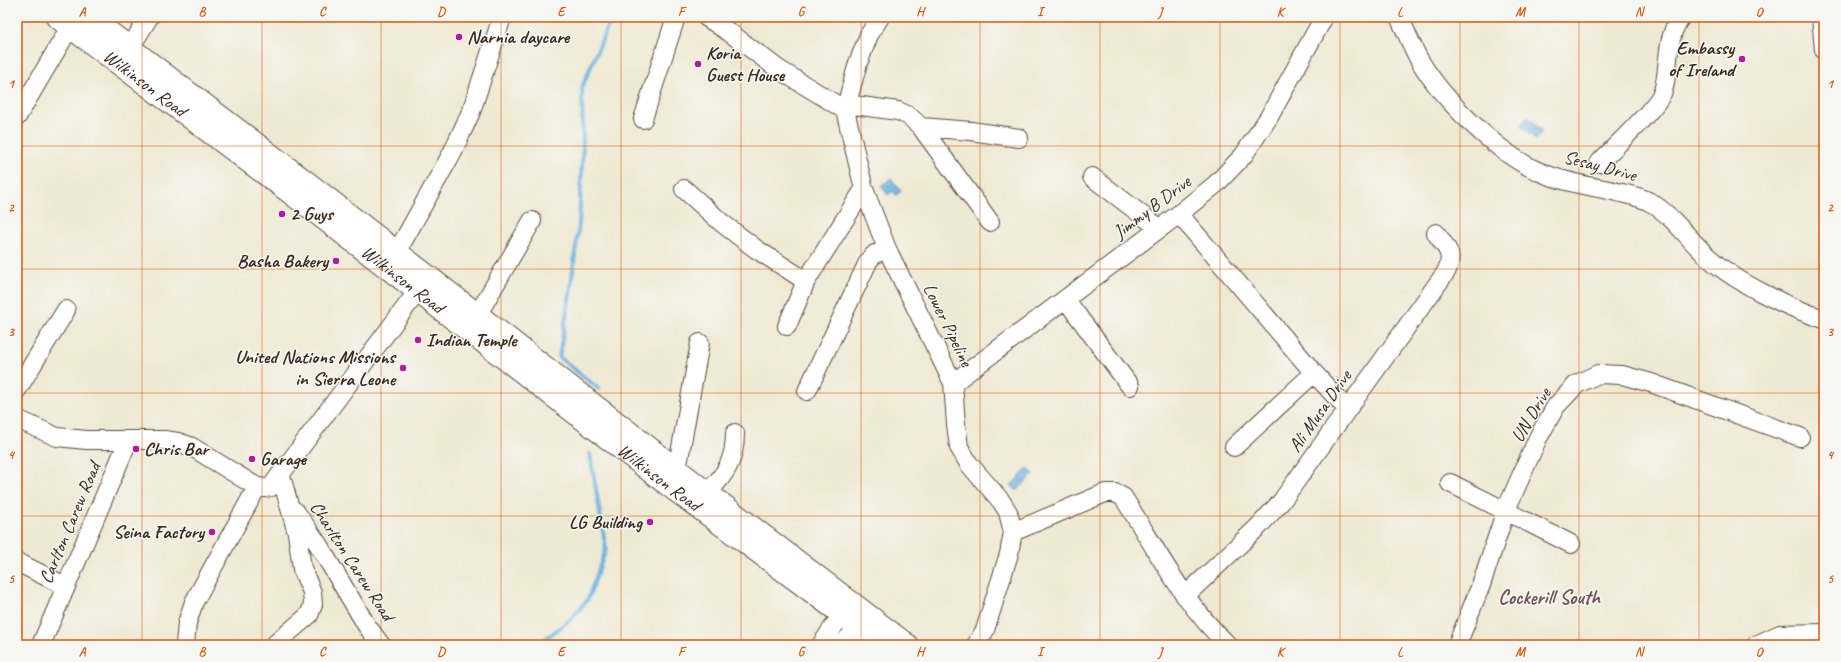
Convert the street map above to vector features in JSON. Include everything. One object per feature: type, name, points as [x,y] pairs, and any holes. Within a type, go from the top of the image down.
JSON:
[{"type":"main road","name":"Wilkinson Road","points":[[72,20],[397,252],[423,284],[488,344],[880,645]]},
{"type":"main road","name":"Wilkinson Road","points":[[125,57],[296,197],[423,284],[478,314],[677,470],[907,645]]},
{"type":"street","points":[[125,57],[149,17]]},
{"type":"street","points":[[397,252],[452,153],[471,112],[502,17]]},
{"type":"street","points":[[643,119],[676,17]]},
{"type":"street","points":[[706,17],[729,32],[778,69],[846,107],[898,111],[909,116],[921,127],[990,222]]},
{"type":"street","name":"Lower Pipeline","points":[[880,17],[869,35],[858,63],[846,107],[864,189],[887,249],[953,383],[959,447],[969,464],[1001,501],[1008,512],[1013,532],[1009,554],[987,622],[976,645]]},
{"type":"street","name":"Jimmy B Drive","points":[[953,383],[1066,300],[1216,184],[1243,156],[1269,117],[1324,17]]},
{"type":"street","points":[[1599,163],[1653,107],[1663,93],[1670,43],[1678,21],[1681,17]]},
{"type":"street","points":[[1821,17],[1824,50]]},
{"type":"street","name":"Sesay Drive","points":[[1399,18],[1420,61],[1448,100],[1487,136],[1514,157],[1540,172],[1648,201],[1662,211],[1725,271],[1807,314],[1824,320]]},
{"type":"street","points":[[17,118],[72,20]]},
{"type":"street","points":[[921,127],[971,131],[1019,138]]},
{"type":"street","points":[[1092,176],[1159,228]]},
{"type":"street","points":[[684,189],[722,223],[756,249],[806,281]]},
{"type":"street","points":[[787,326],[806,281],[864,189]]},
{"type":"street","points":[[1179,214],[1314,374],[1347,409]]},
{"type":"street","points":[[478,314],[532,221]]},
{"type":"street","name":"Ali Musa Drive","points":[[1185,596],[1258,528],[1285,495],[1446,272],[1450,258],[1449,252],[1436,233]]},
{"type":"street","points":[[807,391],[869,260],[875,254],[887,249]]},
{"type":"street","points":[[17,419],[57,437],[86,440],[164,440],[185,445],[261,487],[271,487],[327,410],[423,284]]},
{"type":"street","points":[[1066,300],[1130,386]]},
{"type":"street","points":[[17,390],[66,310]]},
{"type":"street","points":[[677,470],[700,344]]},
{"type":"street","points":[[1234,447],[1314,374]]},
{"type":"street","name":"UN Drive","points":[[1457,645],[1481,585],[1506,510],[1538,438],[1556,406],[1577,384],[1598,374],[1622,375],[1651,383],[1800,437]]},
{"type":"street","points":[[707,493],[721,479],[730,464],[735,448],[735,433]]},
{"type":"street","name":"Carlton Carew Road","points":[[41,645],[128,441]]},
{"type":"street","points":[[275,644],[309,615],[313,605],[312,592],[302,569],[297,533],[280,476]]},
{"type":"street","points":[[1450,483],[1571,544]]},
{"type":"street","points":[[185,645],[187,623],[194,602],[261,487]]},
{"type":"street","points":[[1013,532],[1105,493],[1115,492],[1123,497],[1185,596],[1209,627],[1228,645]]},
{"type":"street","name":"Charlton Carew Road","points":[[288,500],[318,544],[367,626],[381,645]]},
{"type":"street","points":[[17,562],[65,586]]},
{"type":"street","points":[[821,645],[850,621]]},
{"type":"street","points":[[842,645],[850,621]]},
{"type":"street","points":[[1756,645],[1780,634],[1824,633]]},
{"type":"water","points":[[1528,116],[1542,131],[1536,140],[1521,125]]},
{"type":"water","points":[[891,178],[901,191],[896,195],[893,191],[888,195],[881,186]]},
{"type":"water","points":[[1028,468],[1034,474],[1017,491],[1011,485]]},
{"type":"waterway","points":[[599,389],[559,357],[570,293],[579,224],[583,144],[582,87],[608,26],[608,17]]},
{"type":"waterway","points":[[540,645],[541,642],[571,619],[588,599],[606,549],[590,454]]},
{"type":"place","name":"Narnia daycare","points":[[459,37]]},
{"type":"place","name":"Embassy of Ireland","points":[[1742,59]]},
{"type":"place","name":"Koria Guest House","points":[[698,64]]},
{"type":"place","name":"2 Guys","points":[[282,214]]},
{"type":"place","name":"Basha Bakery","points":[[336,261]]},
{"type":"place","name":"Indian Temple","points":[[418,340]]},
{"type":"place","name":"United Nations Missions in Sierra Leone","points":[[403,368]]},
{"type":"place","name":"Chris Bar","points":[[136,449]]},
{"type":"place","name":"Garage","points":[[252,459]]},
{"type":"place","name":"LG Building","points":[[650,522]]},
{"type":"place","name":"Seina Factory","points":[[212,532]]},
{"type":"district","name":"Cockerill South","points":[[1549,597]]}]
